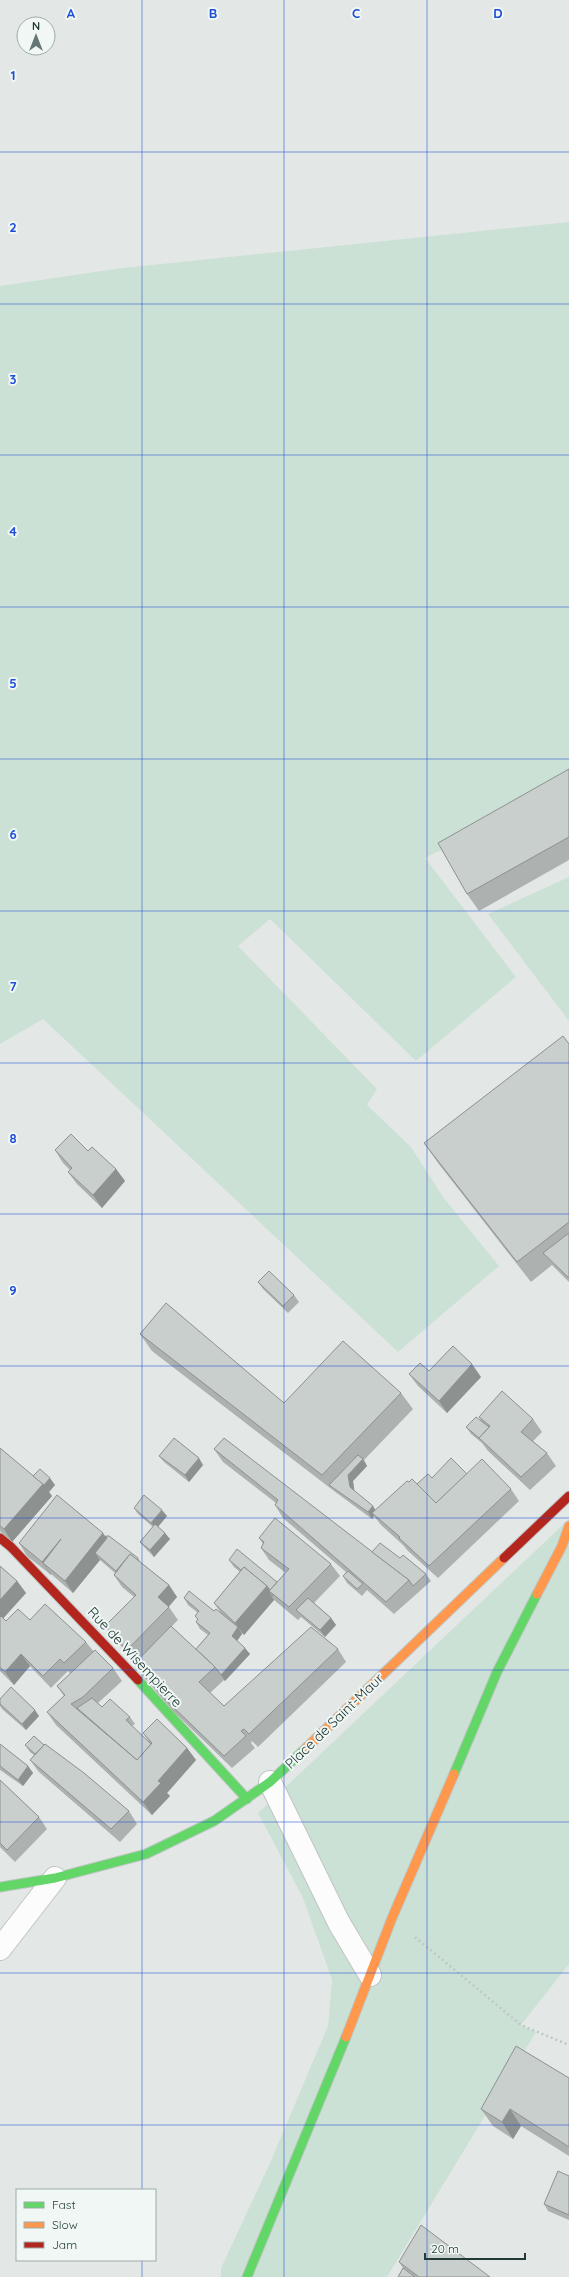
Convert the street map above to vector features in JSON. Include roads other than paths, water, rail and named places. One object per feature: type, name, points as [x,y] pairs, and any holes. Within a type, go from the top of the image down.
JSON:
[{"type":"street","name":"Place de Saint-Maur","points":[[0,1888],[55,1878],[146,1854],[214,1822],[270,1782],[569,1496]]},
{"type":"street","points":[[247,2277],[392,1918],[497,1672],[562,1546],[569,1526]]},
{"type":"street","name":"Rue de Wisempierre","points":[[0,1538],[11,1547],[129,1670],[247,1799]]},
{"type":"street","points":[[270,1782],[339,1923],[370,1975]]},
{"type":"street","points":[[0,1948],[55,1878]]}]
